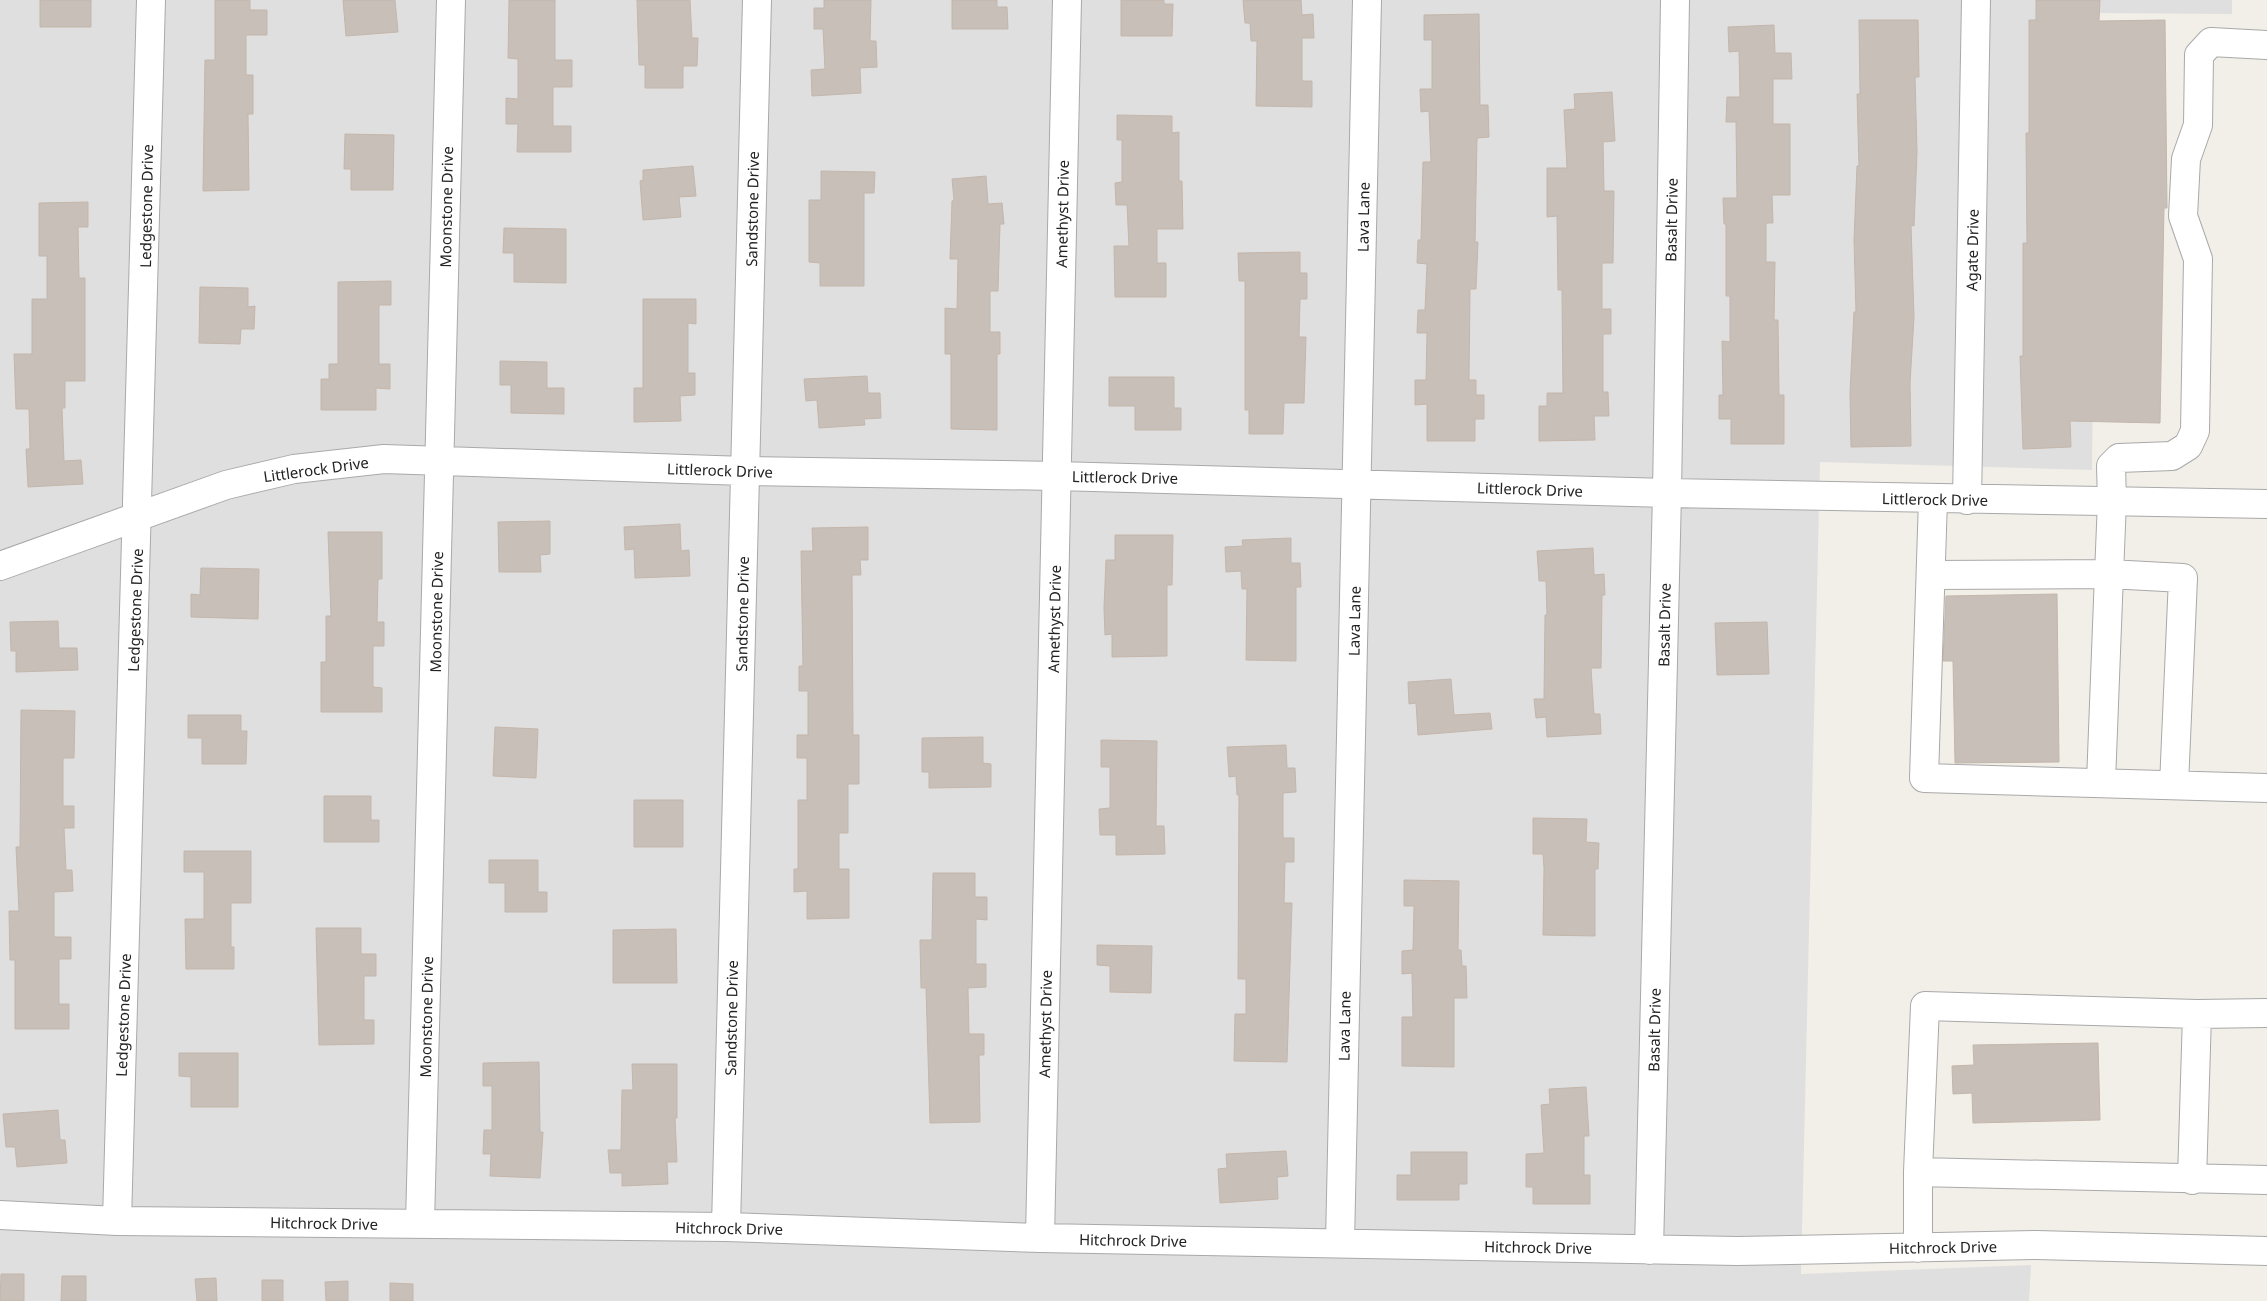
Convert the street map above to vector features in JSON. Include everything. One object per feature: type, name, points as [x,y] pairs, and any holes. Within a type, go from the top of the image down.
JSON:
[{"type":"street","name":"Ledgestone Drive","points":[[117,1221],[151,0]]},
{"type":"street","name":"Moonstone Drive","points":[[420,1224],[451,0]]},
{"type":"street","name":"Sandstone Drive","points":[[726,1227],[757,0]]},
{"type":"street","name":"Amethyst Drive","points":[[1040,1238],[1067,0]]},
{"type":"street","name":"Lava Lane","points":[[1340,1243],[1368,0]]},
{"type":"street","name":"Basalt Drive","points":[[1650,1250],[1667,493],[1675,0]]},
{"type":"street","name":"Agate Drive","points":[[1967,500],[1976,0]]},
{"type":"street","points":[[2101,782],[2112,501],[2111,466],[2119,458],[2172,456],[2188,446],[2195,431],[2198,259],[2183,216],[2186,158],[2198,125],[2199,55],[2211,42],[2267,45]]},
{"type":"street","name":"Littlerock Drive","points":[[0,566],[226,485],[294,469],[384,460],[745,471],[1357,483],[1667,493],[2267,504]]},
{"type":"street","points":[[1934,499],[1924,778],[2267,788]]},
{"type":"street","points":[[1931,575],[2109,574],[2183,578],[2174,784]]},
{"type":"street","points":[[1918,1248],[1918,1172],[1924,1006],[2197,1014],[2267,1013]]},
{"type":"street","points":[[2192,1180],[2197,1014]]},
{"type":"street","points":[[1918,1172],[2192,1180],[2267,1180]]},
{"type":"street","name":"Hitchrock Drive","points":[[0,1214],[117,1221],[726,1227],[1040,1238],[1650,1250],[1737,1251],[2036,1245],[2267,1251]]},
{"type":"shaded area","points":[[0,0],[2232,0],[2232,14],[2097,13],[2092,470],[1820,462],[1801,1274],[2031,1265],[2029,1301],[0,1301]]},
{"type":"building","points":[[40,0],[91,0],[91,27],[40,27]]},
{"type":"building","points":[[215,0],[250,0],[250,10],[267,10],[267,35],[246,35],[246,75],[253,75],[253,114],[248,114],[249,190],[203,191],[205,60],[215,60]]},
{"type":"building","points":[[343,0],[395,0],[398,32],[346,36]]},
{"type":"building","points":[[509,0],[555,0],[555,60],[572,60],[572,87],[553,87],[553,126],[571,126],[571,152],[517,152],[518,124],[506,124],[506,98],[518,99],[518,59],[508,58]]},
{"type":"building","points":[[637,0],[690,0],[692,38],[698,38],[697,66],[683,66],[683,88],[645,88],[645,65],[639,65]]},
{"type":"building","points":[[824,0],[871,0],[870,41],[876,41],[877,67],[860,68],[861,93],[812,96],[811,70],[825,69],[823,29],[814,29],[814,8],[824,8]]},
{"type":"building","points":[[952,0],[997,0],[997,7],[1007,7],[1008,29],[952,29]]},
{"type":"building","points":[[1121,0],[1164,0],[1164,4],[1173,4],[1172,36],[1121,36]]},
{"type":"building","points":[[1243,0],[1301,0],[1302,15],[1313,14],[1314,38],[1302,38],[1302,81],[1312,81],[1312,107],[1256,106],[1257,41],[1251,41],[1250,23],[1245,23]]},
{"type":"building","points":[[2036,0],[2100,0],[2099,21],[2165,20],[2167,208],[2164,208],[2160,423],[2070,421],[2071,447],[2023,449],[2020,356],[2023,356],[2023,243],[2027,243],[2026,133],[2029,133],[2029,20],[2036,20]]},
{"type":"building","points":[[1479,14],[1480,105],[1488,105],[1489,137],[1477,138],[1475,242],[1478,242],[1476,289],[1470,289],[1469,380],[1476,380],[1476,395],[1484,395],[1484,419],[1475,419],[1475,441],[1427,441],[1427,404],[1415,405],[1415,380],[1426,380],[1427,333],[1417,333],[1418,310],[1425,310],[1427,264],[1417,263],[1418,240],[1421,240],[1423,162],[1431,162],[1429,111],[1421,112],[1420,89],[1432,89],[1432,40],[1424,40],[1424,15]]},
{"type":"building","points":[[1859,20],[1918,20],[1919,77],[1915,77],[1917,152],[1914,226],[1911,225],[1914,317],[1910,383],[1911,446],[1851,447],[1850,393],[1854,312],[1856,312],[1854,240],[1857,166],[1859,166],[1857,94],[1860,94]]},
{"type":"building","points":[[1774,25],[1775,53],[1791,53],[1792,79],[1773,79],[1773,124],[1790,124],[1790,195],[1772,195],[1773,223],[1766,223],[1766,262],[1775,262],[1774,320],[1778,320],[1779,395],[1784,395],[1784,444],[1731,444],[1731,419],[1719,419],[1719,395],[1723,395],[1722,341],[1730,342],[1730,296],[1726,296],[1726,224],[1724,224],[1723,198],[1737,198],[1736,122],[1726,122],[1727,97],[1740,97],[1739,51],[1729,52],[1728,27]]},
{"type":"building","points":[[1612,92],[1615,141],[1603,142],[1604,191],[1614,191],[1613,263],[1602,263],[1602,309],[1611,309],[1611,334],[1603,334],[1603,392],[1608,392],[1609,416],[1594,416],[1595,440],[1539,441],[1539,406],[1547,406],[1547,393],[1563,393],[1562,290],[1558,290],[1557,216],[1547,217],[1547,168],[1567,168],[1564,110],[1575,109],[1574,94]]},
{"type":"building","points":[[1117,115],[1172,116],[1172,133],[1179,132],[1179,181],[1182,181],[1183,229],[1157,229],[1157,263],[1166,263],[1166,297],[1115,297],[1114,246],[1129,246],[1127,205],[1116,205],[1115,183],[1122,182],[1122,140],[1117,140]]},
{"type":"building","points":[[345,134],[394,135],[393,190],[351,190],[351,169],[344,169]]},
{"type":"building","points":[[693,166],[696,196],[679,197],[681,217],[643,220],[640,181],[643,180],[643,170]]},
{"type":"building","points":[[821,171],[875,172],[874,193],[864,193],[864,286],[820,286],[820,263],[809,262],[809,200],[821,200]]},
{"type":"building","points":[[986,176],[988,204],[1002,203],[1004,224],[1000,224],[998,291],[990,291],[990,332],[1000,332],[1000,354],[997,354],[997,430],[951,429],[951,354],[945,354],[945,308],[957,309],[958,259],[950,259],[952,201],[954,200],[952,179]]},
{"type":"building","points":[[88,202],[88,227],[78,227],[79,278],[85,278],[85,381],[65,381],[65,408],[62,408],[64,461],[81,460],[83,484],[28,487],[26,449],[30,449],[29,409],[16,409],[14,354],[32,354],[32,299],[47,299],[47,256],[39,256],[39,203]]},
{"type":"building","points":[[504,228],[566,229],[566,283],[514,282],[514,253],[503,253]]},
{"type":"building","points":[[1300,252],[1300,273],[1307,273],[1307,299],[1300,299],[1299,337],[1306,337],[1304,403],[1284,403],[1283,434],[1249,434],[1249,410],[1245,410],[1245,281],[1239,281],[1238,253]]},
{"type":"building","points":[[391,281],[391,305],[379,305],[379,364],[390,364],[390,389],[376,388],[376,410],[321,410],[321,379],[329,379],[329,364],[338,364],[338,282]]},
{"type":"building","points":[[200,287],[248,288],[248,307],[255,306],[254,329],[241,329],[240,344],[199,343]]},
{"type":"building","points":[[643,299],[696,299],[696,324],[688,323],[688,373],[695,373],[695,395],[680,396],[681,421],[634,422],[634,388],[643,388]]},
{"type":"building","points":[[500,361],[547,362],[547,388],[564,388],[564,414],[511,413],[511,385],[500,385]]},
{"type":"building","points":[[867,376],[868,393],[880,393],[881,418],[864,419],[865,425],[819,428],[817,400],[806,401],[804,379]]},
{"type":"building","points":[[1109,377],[1174,377],[1174,408],[1181,408],[1181,430],[1135,430],[1135,406],[1109,406]]},
{"type":"building","points":[[550,521],[550,554],[540,555],[541,572],[499,572],[498,522]]},
{"type":"building","points":[[680,524],[681,551],[689,550],[690,576],[635,578],[634,549],[625,550],[624,527]]},
{"type":"building","points":[[868,527],[868,560],[860,560],[861,575],[852,575],[853,735],[859,735],[859,784],[848,784],[848,833],[839,833],[839,869],[849,869],[849,918],[807,919],[807,891],[794,892],[794,869],[798,869],[798,800],[807,800],[807,758],[797,758],[797,735],[808,735],[808,691],[799,691],[799,666],[803,666],[801,551],[813,551],[812,528]]},
{"type":"building","points":[[328,532],[382,532],[382,579],[378,579],[377,622],[384,622],[384,646],[373,646],[373,687],[382,688],[382,712],[321,712],[321,662],[326,662],[326,616],[331,616]]},
{"type":"building","points":[[1115,535],[1173,535],[1172,585],[1167,585],[1167,656],[1112,657],[1112,634],[1105,635],[1104,608],[1106,560],[1115,560]]},
{"type":"building","points":[[1291,538],[1291,563],[1300,563],[1301,587],[1296,587],[1296,661],[1246,660],[1247,589],[1242,589],[1241,571],[1226,572],[1225,547],[1243,546],[1242,540]]},
{"type":"building","points":[[1593,548],[1594,575],[1604,574],[1605,595],[1602,595],[1601,668],[1591,668],[1594,714],[1600,714],[1601,734],[1547,737],[1546,717],[1536,718],[1534,699],[1544,699],[1545,615],[1547,615],[1546,581],[1539,581],[1537,551]]},
{"type":"building","points":[[201,568],[259,569],[258,619],[191,617],[191,594],[200,595]]},
{"type":"building","points":[[2057,594],[2059,762],[1955,763],[1953,661],[1943,661],[1946,596]]},
{"type":"building","points":[[58,621],[59,648],[77,648],[78,670],[16,672],[16,651],[11,651],[10,622]]},
{"type":"building","points":[[1767,622],[1769,674],[1717,675],[1715,623]]},
{"type":"building","points":[[1451,679],[1454,715],[1490,713],[1492,729],[1418,735],[1416,703],[1409,704],[1408,682]]},
{"type":"building","points":[[21,710],[75,711],[74,758],[63,758],[63,806],[74,806],[74,828],[64,828],[66,870],[72,870],[73,891],[54,892],[54,937],[71,937],[71,959],[59,959],[59,1004],[69,1004],[69,1029],[15,1029],[15,960],[10,960],[9,911],[19,911],[16,847],[20,847]]},
{"type":"building","points":[[188,715],[241,715],[241,731],[247,731],[246,764],[202,764],[202,738],[188,738]]},
{"type":"building","points":[[495,727],[538,729],[536,778],[493,776]]},
{"type":"building","points":[[983,737],[983,763],[991,764],[991,787],[929,788],[929,772],[922,772],[922,738]]},
{"type":"building","points":[[1101,740],[1157,741],[1156,826],[1164,826],[1165,854],[1116,855],[1116,835],[1100,835],[1099,809],[1110,808],[1110,767],[1101,767]]},
{"type":"building","points":[[1286,745],[1287,768],[1295,768],[1296,792],[1283,793],[1283,838],[1294,838],[1294,862],[1285,862],[1284,903],[1292,903],[1287,1062],[1234,1061],[1235,1014],[1246,1014],[1246,979],[1238,979],[1239,795],[1237,795],[1236,776],[1229,777],[1227,747]]},
{"type":"building","points":[[324,796],[371,796],[371,820],[379,820],[379,842],[324,842]]},
{"type":"building","points":[[634,800],[683,800],[683,847],[634,847]]},
{"type":"building","points":[[1533,818],[1587,819],[1586,842],[1599,843],[1598,869],[1595,869],[1595,936],[1543,935],[1543,854],[1533,854]]},
{"type":"building","points":[[184,851],[251,851],[251,903],[231,903],[231,947],[234,947],[234,969],[186,969],[185,919],[204,919],[204,872],[184,872]]},
{"type":"building","points":[[489,860],[538,860],[538,892],[547,892],[547,912],[505,912],[505,883],[489,883]]},
{"type":"building","points":[[933,873],[975,873],[975,897],[987,897],[987,920],[976,919],[976,964],[986,964],[986,987],[968,988],[969,1034],[984,1034],[984,1055],[979,1055],[980,1122],[930,1123],[926,988],[921,988],[920,940],[932,940]]},
{"type":"building","points":[[1404,880],[1459,881],[1458,950],[1461,950],[1462,966],[1466,966],[1467,998],[1454,998],[1454,1067],[1402,1066],[1402,1017],[1413,1017],[1412,973],[1402,974],[1402,951],[1413,950],[1414,906],[1404,906]]},
{"type":"building","points":[[316,928],[361,928],[361,954],[376,954],[376,976],[364,976],[364,1020],[374,1020],[374,1044],[319,1045]]},
{"type":"building","points":[[676,929],[677,983],[613,983],[613,930]]},
{"type":"building","points":[[1097,945],[1152,946],[1151,993],[1110,992],[1110,966],[1097,965]]},
{"type":"building","points":[[2098,1043],[2100,1120],[1973,1123],[1972,1093],[1953,1094],[1952,1066],[1974,1065],[1973,1045]]},
{"type":"building","points":[[179,1053],[238,1053],[238,1107],[191,1107],[191,1077],[179,1076]]},
{"type":"building","points":[[539,1062],[540,1132],[543,1132],[540,1178],[490,1176],[491,1154],[483,1154],[484,1130],[492,1130],[492,1086],[483,1086],[483,1063]]},
{"type":"building","points":[[632,1064],[677,1064],[677,1118],[675,1118],[677,1162],[667,1162],[668,1184],[622,1186],[622,1173],[610,1173],[608,1150],[621,1150],[622,1090],[633,1090]]},
{"type":"building","points":[[1586,1087],[1589,1136],[1584,1136],[1584,1175],[1590,1175],[1590,1204],[1533,1204],[1533,1187],[1526,1187],[1526,1154],[1544,1153],[1541,1105],[1550,1104],[1549,1089]]},
{"type":"building","points":[[58,1110],[60,1140],[65,1140],[67,1163],[17,1167],[15,1147],[6,1147],[3,1114]]},
{"type":"building","points":[[1286,1151],[1288,1176],[1277,1177],[1278,1199],[1220,1203],[1218,1169],[1227,1168],[1226,1154]]},
{"type":"building","points":[[1411,1152],[1467,1152],[1467,1184],[1459,1184],[1459,1200],[1397,1200],[1397,1175],[1411,1175]]},
{"type":"building","points":[[1,1274],[24,1274],[24,1301],[0,1301]]},
{"type":"building","points":[[62,1276],[86,1276],[86,1301],[61,1301]]},
{"type":"building","points":[[216,1278],[217,1301],[197,1301],[195,1279]]},
{"type":"building","points":[[262,1280],[283,1280],[283,1301],[262,1301]]},
{"type":"building","points":[[348,1281],[348,1301],[326,1301],[325,1282]]},
{"type":"building","points":[[390,1283],[413,1284],[413,1301],[390,1301]]}]
